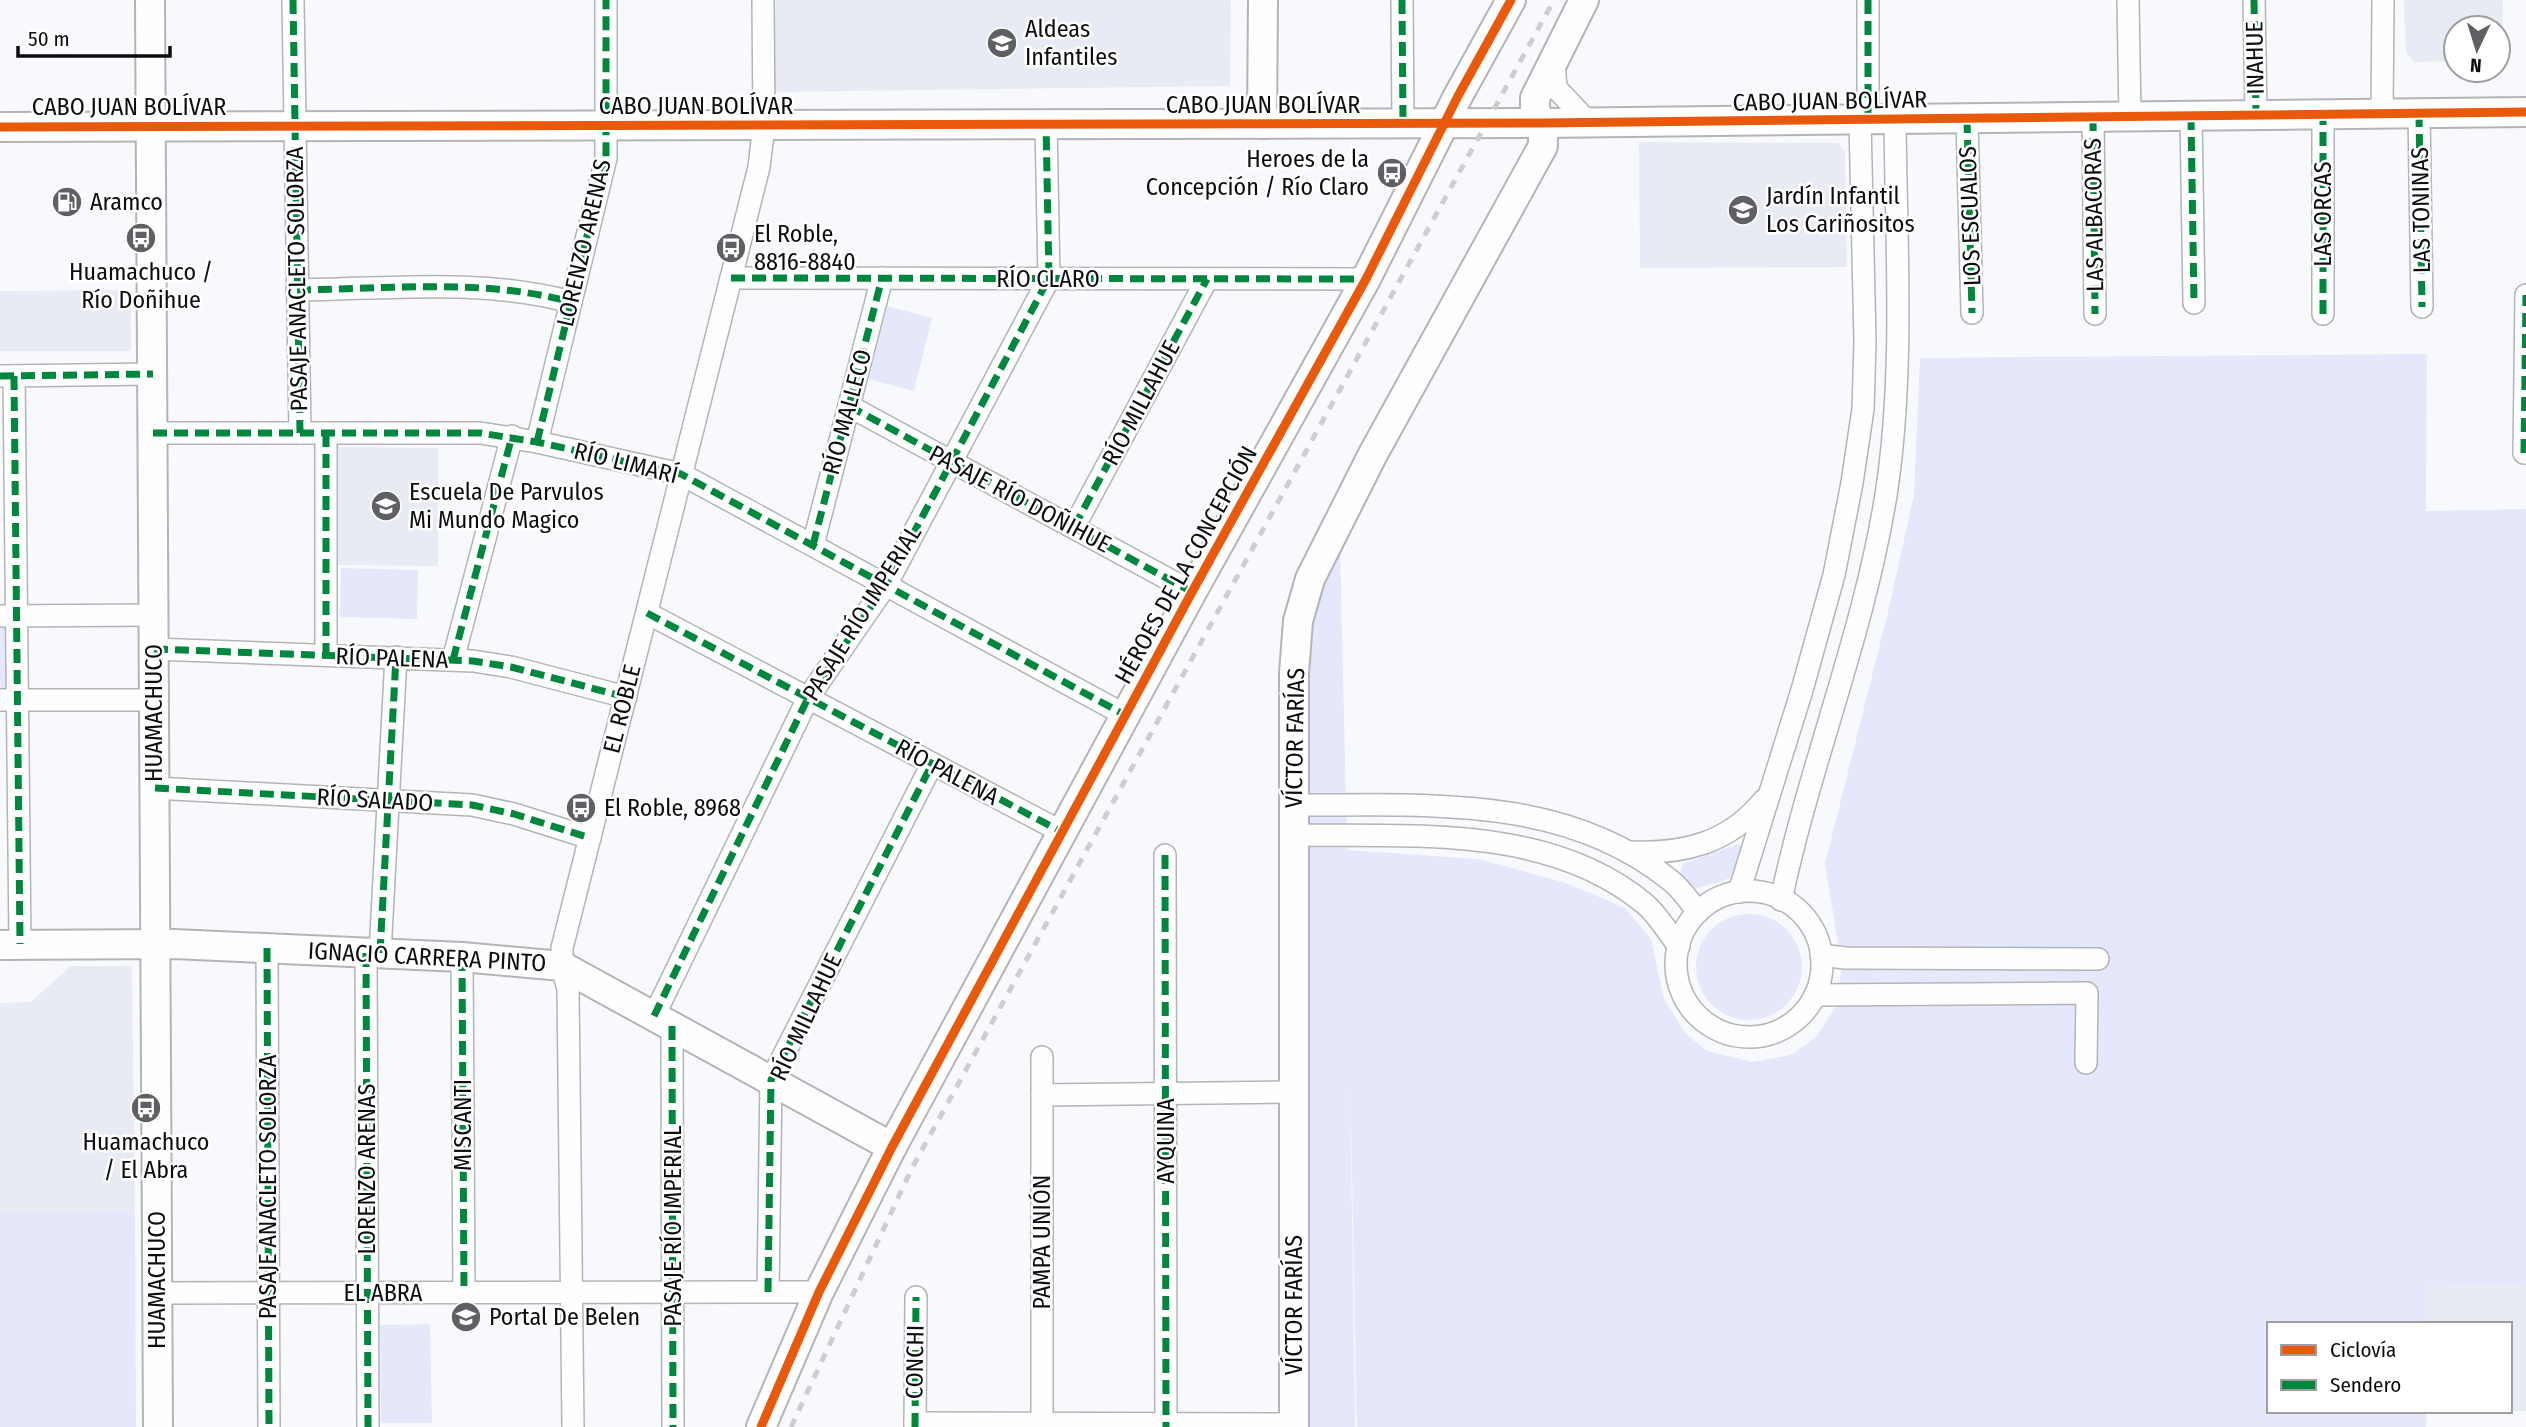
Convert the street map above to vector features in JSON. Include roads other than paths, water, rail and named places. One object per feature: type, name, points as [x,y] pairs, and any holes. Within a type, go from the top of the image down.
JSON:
[{"type":"street","name":"HUAMACHUCO","points":[[150,0],[158,1427]]},
{"type":"street","name":"PASAJE ANACLETO SOLORZA","points":[[293,0],[300,433]]},
{"type":"street","name":"LORENZO ARENAS","points":[[537,442],[606,158],[606,0]]},
{"type":"street","name":"EL ROBLE","points":[[573,1427],[568,989],[562,966],[562,948],[761,157],[764,125],[763,0]]},
{"type":"street","points":[[1262,0],[1262,124]]},
{"type":"street","points":[[1402,0],[1403,124]]},
{"type":"street","name":"HÉROES DE LA CONCEPCIÓN","points":[[761,1427],[819,1292],[891,1147],[1192,592],[1366,279],[1511,0]]},
{"type":"street","points":[[1539,117],[1535,99],[1584,0]]},
{"type":"street","points":[[1781,900],[1853,644],[1886,495],[1895,422],[1897,372],[1874,120],[1868,0]]},
{"type":"street","points":[[2128,0],[2130,117]]},
{"type":"street","name":"INAHUE","points":[[2254,0],[2256,115]]},
{"type":"street","points":[[2382,114],[2383,0]]},
{"type":"street","points":[[1554,60],[1556,88],[1589,123]]},
{"type":"street","name":"CABO JUAN BOLÍVAR","points":[[0,127],[1446,124],[1539,117],[1589,123],[2526,112]]},
{"type":"street","name":"LAS TONINAS","points":[[2419,113],[2422,307]]},
{"type":"street","name":"LAS ORCAS","points":[[2323,114],[2323,314]]},
{"type":"street","points":[[2191,116],[2194,303]]},
{"type":"street","name":"VÍCTOR FARÍAS","points":[[1294,1426],[1294,673],[1298,621],[1310,579],[1373,454],[1543,146],[1539,117]]},
{"type":"street","name":"LAS ALBACORAS","points":[[2093,117],[2095,314]]},
{"type":"street","name":"LOS ESCUALOS","points":[[1967,119],[1972,313]]},
{"type":"street","points":[[1739,892],[1833,575],[1863,409],[1865,276],[1874,120]]},
{"type":"street","name":"PASAJE RÍO IMPERIAL","points":[[673,1427],[673,1292],[663,1021],[807,698],[886,585],[1049,278],[1046,124]]},
{"type":"street","name":"RÍO CLARO","points":[[731,278],[1366,279]]},
{"type":"street","name":"RÍO MALLECO","points":[[813,545],[882,278]]},
{"type":"street","name":"RÍO MILLAHUE","points":[[1074,527],[1207,279]]},
{"type":"street","points":[[297,290],[495,287],[535,292],[571,302]]},
{"type":"street","points":[[2524,453],[2526,295]]},
{"type":"street","points":[[10,944],[7,376],[153,374]]},
{"type":"street","name":"PASAJE RÍO DOÑIHUE","points":[[849,407],[1192,592]]},
{"type":"street","name":"RÍO LIMARÍ","points":[[153,433],[480,432],[512,436],[681,474],[1125,715]]},
{"type":"street","name":"PASAJE ANACLETO SOLORZA","points":[[326,433],[326,655]]},
{"type":"street","points":[[453,660],[512,436]]},
{"type":"street","name":"RÍO PALENA","points":[[647,613],[1062,832]]},
{"type":"street","points":[[8,616],[154,615]]},
{"type":"street","name":"RÍO PALENA","points":[[154,649],[453,660],[511,667],[626,697]]},
{"type":"street","name":"LORENZO ARENAS","points":[[368,1427],[373,953],[388,801],[396,657]]},
{"type":"street","points":[[8,700],[154,700]]},
{"type":"street","name":"RÍO MILLAHUE","points":[[768,1292],[771,1080],[932,764]]},
{"type":"street","name":"RÍO SALADO","points":[[155,788],[495,809],[590,838]]},
{"type":"street","points":[[1623,852],[1660,853],[1694,849],[1721,838],[1750,818],[1770,793]]},
{"type":"street","points":[[1294,805],[1474,807],[1524,814],[1569,825],[1672,881],[1698,912]]},
{"type":"street","points":[[1431,837],[1433,807]]},
{"type":"street","points":[[1294,835],[1431,837],[1502,843],[1540,851],[1617,884],[1647,906],[1679,946]]},
{"type":"street","name":"AYQUINA","points":[[1165,855],[1166,1425]]},
{"type":"street","points":[[1739,892],[1757,892],[1781,900],[1805,918],[1815,933],[1822,967],[1815,995],[1807,1009],[1790,1025],[1770,1034],[1747,1038],[1723,1033],[1702,1021],[1686,1002],[1677,979],[1679,946],[1683,932],[1698,912],[1721,897],[1739,892]]},
{"type":"street","name":"IGNACIO CARRERA PINTO","points":[[10,944],[156,943],[462,957],[562,966],[891,1147]]},
{"type":"street","name":"PASAJE ANACLETO SOLORZA","points":[[267,948],[269,1427]]},
{"type":"street","points":[[1821,955],[1845,958],[2098,959]]},
{"type":"street","name":"MISCANTI","points":[[462,957],[464,1293]]},
{"type":"street","points":[[1815,995],[2087,993],[2086,1063]]},
{"type":"street","name":"PAMPA UNIÓN","points":[[1042,1056],[1042,1425]]},
{"type":"street","points":[[1042,1095],[1294,1092]]},
{"type":"street","name":"EL ABRA","points":[[157,1293],[819,1292]]},
{"type":"street","name":"CONCHI","points":[[915,1425],[916,1297]]},
{"type":"street","points":[[915,1425],[1294,1426]]},
{"type":"railway","points":[[791,1427],[912,1168],[1554,0]]},
{"type":"place","name":"Aldeas Infantiles","points":[[1002,43]]},
{"type":"place","name":"Heroes de la Concepción / Río Claro","points":[[1392,173]]},
{"type":"place","name":"Aramco","points":[[67,202]]},
{"type":"place","name":"Jardín Infantil Los Cariñositos","points":[[1743,210]]},
{"type":"place","name":"Huamachuco / Río Doñihue","points":[[141,238]]},
{"type":"place","name":"El Roble, 8816-8840","points":[[731,248]]},
{"type":"place","name":"Escuela De Parvulos Mi Mundo Magico","points":[[386,506]]},
{"type":"place","name":"El Roble, 8968","points":[[581,808]]},
{"type":"place","name":"Huamachuco / El Abra","points":[[146,1108]]},
{"type":"place","name":"Portal De Belen","points":[[466,1317]]}]
